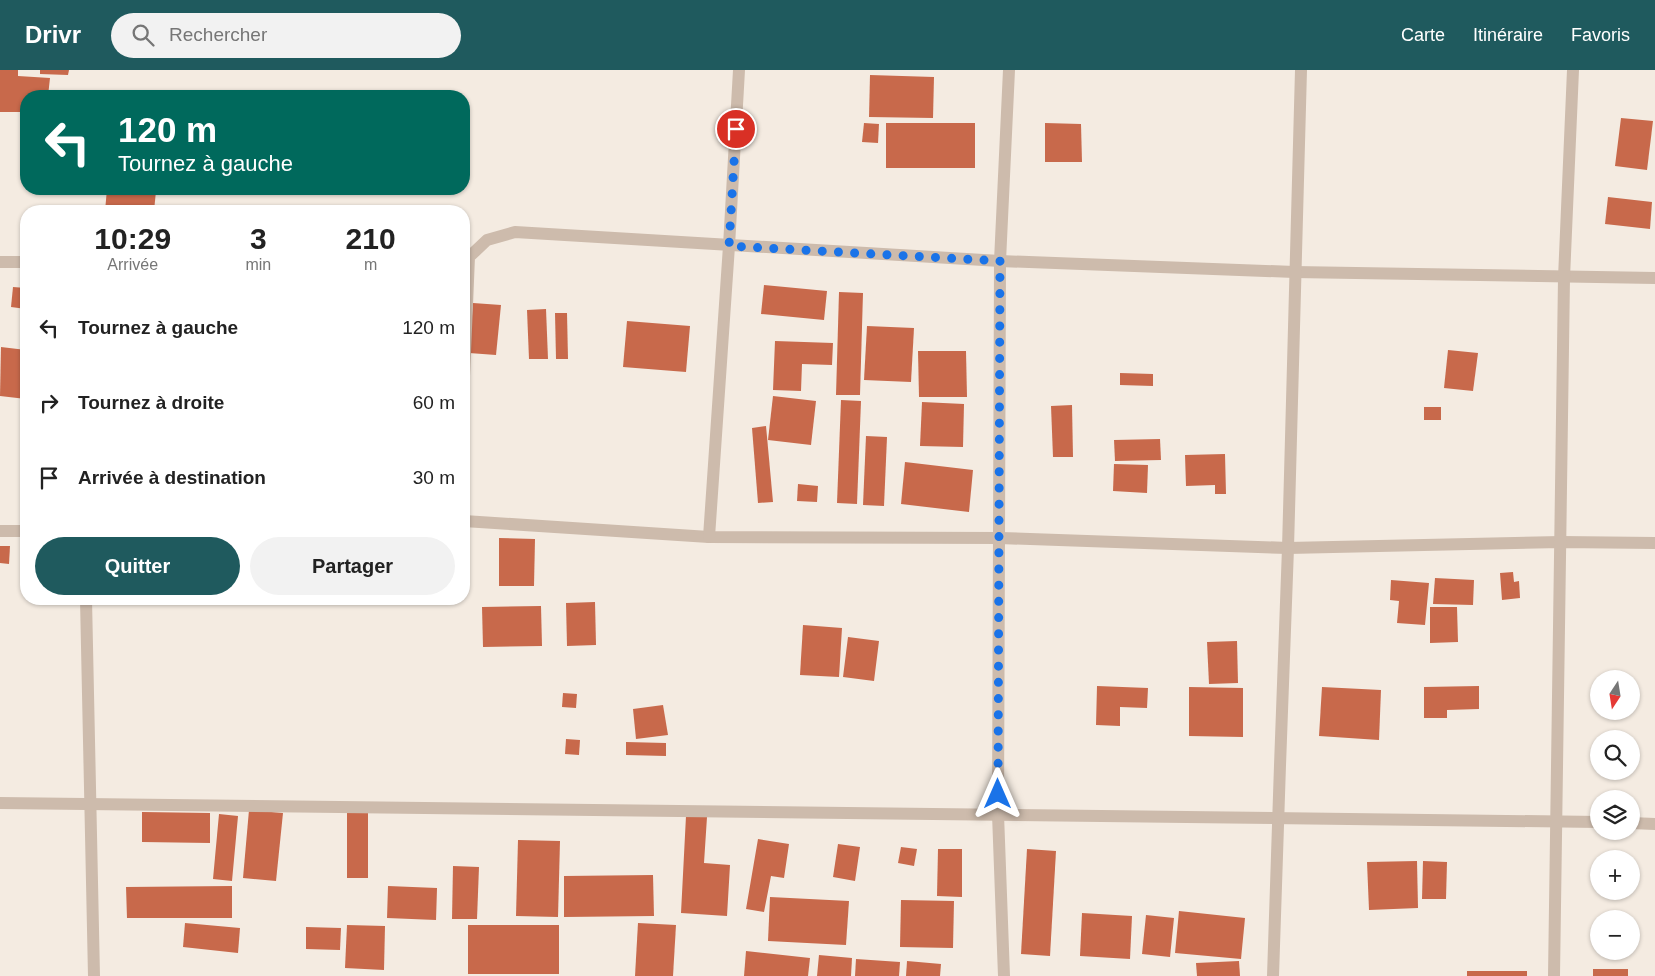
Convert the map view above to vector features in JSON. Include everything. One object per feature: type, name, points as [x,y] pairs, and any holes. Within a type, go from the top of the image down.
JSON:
[{"type":"street","points":[[709,537],[739,70]]},
{"type":"street","points":[[1004,976],[998,814],[1000,261],[1009,70]]},
{"type":"street","points":[[1273,976],[1277,817],[1288,548],[1294,272],[1301,70]]},
{"type":"street","points":[[1554,976],[1564,278],[1573,70]]},
{"type":"street","points":[[470,256],[486,240],[515,232],[1000,261],[1294,272],[1564,278],[1655,278]]},
{"type":"street","points":[[0,262],[20,262]]},
{"type":"street","points":[[470,520],[709,537],[1000,538],[1288,548],[1561,542],[1655,543]]},
{"type":"street","points":[[0,531],[20,531]]},
{"type":"street","points":[[86,605],[94,976]]},
{"type":"street","points":[[0,803],[1590,822]]},
{"type":"street","points":[[1640,823],[1655,824]]},
{"type":"building","points":[[0,70],[18,70],[18,76],[50,78],[49,90],[20,90],[20,112],[0,112]]},
{"type":"building","points":[[40,70],[69,70],[68,75],[40,74]]},
{"type":"building","points":[[870,75],[934,77],[933,118],[869,117]]},
{"type":"building","points":[[1621,118],[1653,121],[1647,170],[1615,166]]},
{"type":"building","points":[[864,123],[879,124],[878,143],[862,142]]},
{"type":"building","points":[[886,123],[975,123],[975,168],[886,168]]},
{"type":"building","points":[[1045,123],[1081,124],[1082,162],[1045,162]]},
{"type":"building","points":[[106,195],[156,195],[155,205],[106,205]]},
{"type":"building","points":[[1608,197],[1652,202],[1650,229],[1605,224]]},
{"type":"building","points":[[764,285],[827,291],[824,320],[761,314]]},
{"type":"building","points":[[13,287],[20,288],[20,308],[11,307]]},
{"type":"building","points":[[839,292],[863,293],[860,395],[836,395]]},
{"type":"building","points":[[473,303],[501,305],[496,355],[470,353]]},
{"type":"building","points":[[546,309],[548,359],[529,359],[527,310]]},
{"type":"building","points":[[555,313],[567,313],[568,359],[556,359]]},
{"type":"building","points":[[627,321],[690,326],[686,372],[623,367]]},
{"type":"building","points":[[867,326],[914,328],[911,382],[864,380]]},
{"type":"building","points":[[775,341],[833,343],[832,365],[802,364],[801,391],[773,390]]},
{"type":"building","points":[[1,347],[20,349],[20,398],[0,396]]},
{"type":"building","points":[[1448,350],[1478,353],[1473,391],[1444,388]]},
{"type":"building","points":[[918,351],[966,351],[967,397],[919,397]]},
{"type":"building","points":[[1120,373],[1153,374],[1153,386],[1120,385]]},
{"type":"building","points":[[773,396],[816,401],[811,445],[768,440]]},
{"type":"building","points":[[841,400],[861,401],[857,504],[837,503]]},
{"type":"building","points":[[922,402],[964,404],[963,447],[920,446]]},
{"type":"building","points":[[1072,405],[1073,457],[1053,457],[1051,406]]},
{"type":"building","points":[[1424,407],[1441,407],[1441,420],[1424,420]]},
{"type":"building","points":[[766,426],[773,502],[758,503],[752,428]]},
{"type":"building","points":[[866,436],[887,437],[884,506],[863,505]]},
{"type":"building","points":[[1160,439],[1161,460],[1115,461],[1114,440]]},
{"type":"building","points":[[1225,454],[1226,494],[1215,494],[1215,485],[1186,486],[1185,455]]},
{"type":"building","points":[[905,462],[973,470],[969,512],[901,504]]},
{"type":"building","points":[[1114,464],[1148,465],[1147,493],[1113,491]]},
{"type":"building","points":[[798,484],[818,486],[817,502],[797,501]]},
{"type":"building","points":[[499,538],[535,539],[534,586],[499,586]]},
{"type":"building","points":[[0,546],[10,546],[9,564],[0,563]]},
{"type":"building","points":[[1513,572],[1514,582],[1519,581],[1520,598],[1502,600],[1500,573]]},
{"type":"building","points":[[1435,578],[1474,580],[1473,605],[1433,604]]},
{"type":"building","points":[[1391,580],[1429,583],[1425,625],[1397,623],[1399,601],[1390,600]]},
{"type":"building","points":[[595,602],[596,645],[567,646],[566,603]]},
{"type":"building","points":[[541,606],[542,646],[483,647],[482,607]]},
{"type":"building","points":[[1430,607],[1457,607],[1458,642],[1430,643]]},
{"type":"building","points":[[803,625],[842,628],[839,677],[800,675]]},
{"type":"building","points":[[848,637],[879,641],[874,681],[843,677]]},
{"type":"building","points":[[1237,641],[1238,683],[1209,684],[1207,642]]},
{"type":"building","points":[[1097,686],[1148,688],[1147,708],[1120,707],[1120,726],[1096,725]]},
{"type":"building","points":[[1479,686],[1479,709],[1447,710],[1447,718],[1424,718],[1424,687]]},
{"type":"building","points":[[1189,687],[1243,688],[1243,737],[1189,736]]},
{"type":"building","points":[[1322,687],[1381,690],[1379,740],[1319,736]]},
{"type":"building","points":[[563,693],[577,694],[576,708],[562,707]]},
{"type":"building","points":[[663,705],[668,735],[636,739],[633,709]]},
{"type":"building","points":[[566,739],[580,740],[579,755],[565,754]]},
{"type":"building","points":[[626,742],[666,743],[666,756],[626,755]]},
{"type":"building","points":[[249,810],[283,813],[276,881],[243,878]]},
{"type":"building","points":[[142,812],[210,813],[210,843],[142,842]]},
{"type":"building","points":[[347,813],[368,813],[368,878],[347,878]]},
{"type":"building","points":[[219,814],[238,816],[232,881],[213,879]]},
{"type":"building","points":[[686,816],[707,817],[704,863],[730,865],[727,916],[681,913]]},
{"type":"building","points":[[758,839],[789,844],[784,878],[771,876],[764,912],[746,909]]},
{"type":"building","points":[[518,840],[560,841],[558,917],[516,916]]},
{"type":"building","points":[[838,844],[860,847],[855,881],[833,877]]},
{"type":"building","points":[[901,847],[917,849],[914,866],[898,863]]},
{"type":"building","points":[[938,849],[962,849],[962,897],[937,896]]},
{"type":"building","points":[[1027,849],[1056,851],[1050,956],[1021,954]]},
{"type":"building","points":[[1417,861],[1418,908],[1369,910],[1367,862]]},
{"type":"building","points":[[1423,861],[1447,862],[1446,899],[1422,899]]},
{"type":"building","points":[[453,866],[479,867],[477,919],[452,919]]},
{"type":"building","points":[[653,875],[654,916],[564,917],[564,876]]},
{"type":"building","points":[[232,886],[232,918],[127,918],[126,887]]},
{"type":"building","points":[[388,886],[437,888],[436,920],[387,918]]},
{"type":"building","points":[[770,897],[849,901],[846,945],[768,941]]},
{"type":"building","points":[[901,900],[954,901],[953,948],[900,947]]},
{"type":"building","points":[[1179,911],[1245,918],[1241,959],[1175,953]]},
{"type":"building","points":[[1082,913],[1132,916],[1130,959],[1080,956]]},
{"type":"building","points":[[1146,915],[1174,918],[1170,957],[1142,954]]},
{"type":"building","points":[[185,923],[240,928],[238,953],[183,947]]},
{"type":"building","points":[[638,923],[676,925],[673,976],[635,976]]},
{"type":"building","points":[[347,925],[385,926],[384,970],[345,968]]},
{"type":"building","points":[[468,925],[559,925],[559,974],[468,974]]},
{"type":"building","points":[[306,927],[341,928],[340,950],[306,949]]},
{"type":"building","points":[[746,951],[810,958],[808,976],[744,976]]},
{"type":"building","points":[[819,955],[852,958],[851,976],[817,976]]},
{"type":"building","points":[[856,959],[900,962],[899,976],[855,976]]},
{"type":"building","points":[[907,961],[941,964],[940,976],[906,976]]},
{"type":"building","points":[[1239,961],[1240,976],[1197,976],[1196,963]]},
{"type":"building","points":[[1593,969],[1628,969],[1628,976],[1593,976]]},
{"type":"building","points":[[1467,971],[1527,971],[1527,976],[1467,976]]},
{"type":"route","points":[[736,129],[729,246],[1000,261],[998,794]]}]
